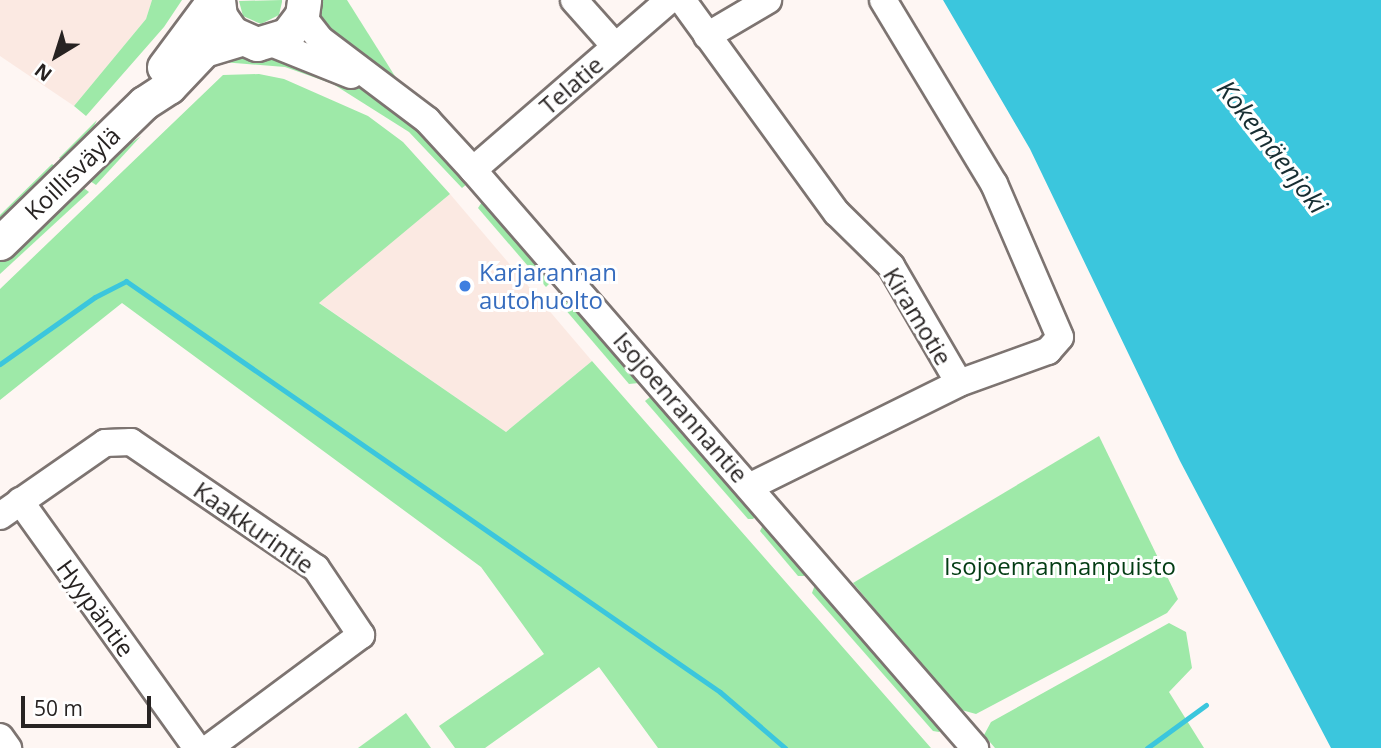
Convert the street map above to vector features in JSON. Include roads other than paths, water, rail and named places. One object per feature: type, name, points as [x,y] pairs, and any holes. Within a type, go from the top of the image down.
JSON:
[{"type":"main road","points":[[216,0],[225,25],[256,41],[295,28],[304,2]]},
{"type":"main road","name":"Koillisväylä","points":[[144,103],[158,74],[216,0]]},
{"type":"main road","name":"Koillisväylä","points":[[0,243],[144,103],[169,87],[204,51],[256,41]]},
{"type":"street","points":[[574,0],[615,46]]},
{"type":"street","name":"Telatie","points":[[473,170],[669,0]]},
{"type":"street","name":"Kiramotie","points":[[682,0],[836,213],[891,266],[959,383],[751,486]]},
{"type":"street","points":[[707,36],[768,0]]},
{"type":"street","points":[[883,0],[994,184],[1060,337],[1048,351],[959,383]]},
{"type":"street","name":"Isojoenrannantie","points":[[304,2],[312,30],[373,81],[427,120],[473,170],[751,486],[975,748]]},
{"type":"street","name":"Isojoenrannantie","points":[[256,41],[373,81]]},
{"type":"street","name":"Kaakkurintie","points":[[10,509],[105,443],[131,442],[316,568],[361,635],[209,748]]},
{"type":"street","name":"Hyypäntie","points":[[10,509],[197,748]]},
{"type":"street","points":[[0,737],[8,748]]},
{"type":"water","name":"Kokemäenjoki","points":[[943,0],[1381,0],[1381,748],[1331,748],[1180,461],[1030,149]]},
{"type":"waterway","points":[[0,364],[95,297],[126,281],[720,692],[785,748]]},
{"type":"waterway","points":[[1147,748],[1206,705]]},
{"type":"place","name":"Karjarannan autohuolto","points":[[465,286]]},
{"type":"park label","name":"Isojoenrannanpuisto","points":[[1060,566]]}]
